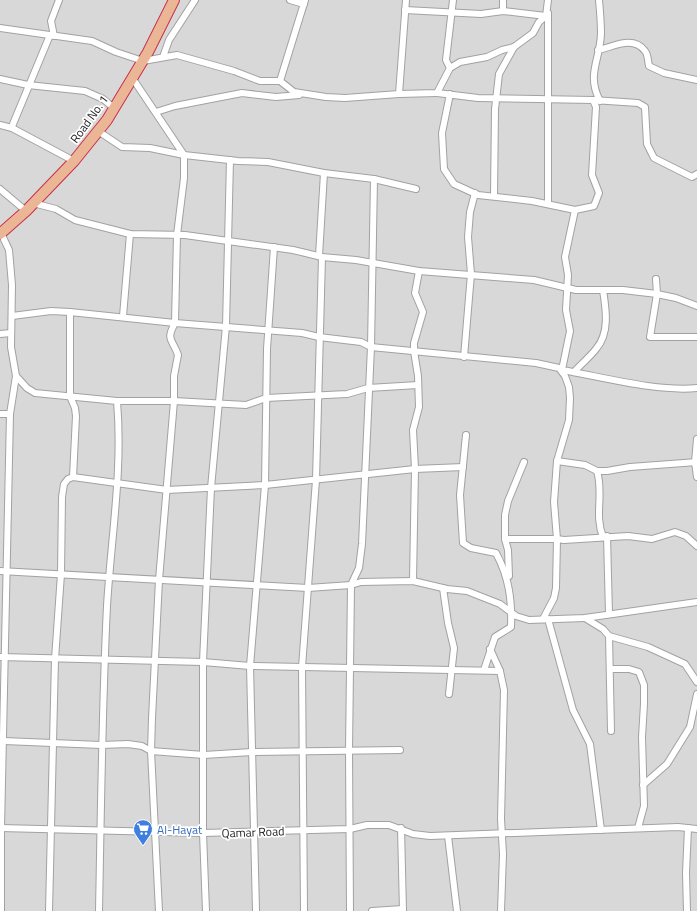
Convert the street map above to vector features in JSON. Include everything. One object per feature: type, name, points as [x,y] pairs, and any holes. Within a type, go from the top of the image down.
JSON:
[{"type":"highway","name":"Road No. 1","points":[[1,234],[74,161],[98,131],[133,78],[174,0]]},
{"type":"street","points":[[12,128],[28,85],[52,35],[51,21],[59,0]]},
{"type":"street","points":[[163,57],[170,40],[195,0]]},
{"type":"street","points":[[280,81],[305,2],[290,0]]},
{"type":"street","points":[[399,94],[406,0]]},
{"type":"street","points":[[450,68],[446,60],[453,0]]},
{"type":"street","points":[[503,0],[503,11]]},
{"type":"street","points":[[548,0],[548,204]]},
{"type":"street","points":[[450,94],[442,133],[444,169],[454,184],[475,194],[548,204],[575,210],[594,206],[599,193],[592,175],[596,107],[593,89],[593,75],[601,35],[599,0]]},
{"type":"street","points":[[436,93],[450,68],[460,62],[487,57],[502,50],[514,47],[533,33],[539,22],[546,16],[548,9]]},
{"type":"street","points":[[405,10],[452,14],[481,14],[503,11],[546,16]]},
{"type":"street","points":[[0,28],[92,41],[116,52],[142,61],[177,55],[234,71],[260,81],[280,81],[294,92],[309,94],[345,98],[436,93],[496,98],[638,102],[645,107],[647,144],[654,158],[692,177],[697,174]]},
{"type":"street","points":[[598,50],[624,42],[636,45],[645,51],[650,66],[664,73],[697,80]]},
{"type":"street","points":[[494,196],[496,98],[499,74],[514,47]]},
{"type":"street","points":[[133,78],[184,155],[184,178],[177,235],[176,322],[170,332],[170,339],[178,355],[174,376],[174,401],[154,660],[151,751],[157,832],[159,911]]},
{"type":"street","points":[[0,79],[15,80],[28,85],[85,91],[103,99],[114,108]]},
{"type":"street","points":[[156,112],[188,103],[242,94],[276,97],[309,94]]},
{"type":"street","points":[[0,125],[12,128],[74,161]]},
{"type":"street","points":[[98,131],[122,147],[150,148],[184,155],[230,160],[268,162],[324,173],[374,179],[416,189]]},
{"type":"street","points":[[206,911],[203,834],[203,662],[211,488],[226,326],[230,160]]},
{"type":"street","points":[[304,911],[302,830],[302,667],[316,480],[320,256],[324,173]]},
{"type":"street","points":[[350,911],[349,751],[351,585],[361,560],[371,347],[374,179]]},
{"type":"street","points":[[0,189],[29,207],[56,209],[75,220],[130,234],[177,235],[227,241],[274,247],[320,256],[419,271],[534,280],[568,289],[623,290],[657,294],[676,298],[697,306]]},
{"type":"street","points":[[464,357],[471,274],[468,238],[470,212],[475,194]]},
{"type":"street","points":[[575,210],[565,257],[568,275],[566,310],[570,331],[562,370],[569,387],[569,420],[557,461],[554,502],[557,539],[556,588],[546,619],[573,710],[590,744],[601,830]]},
{"type":"street","points":[[1,234],[10,257],[13,296],[11,348],[16,376],[10,414],[7,571],[2,657],[4,741],[1,828],[1,911]]},
{"type":"street","points":[[123,316],[130,234]]},
{"type":"street","points":[[256,911],[250,666],[265,485],[266,398],[274,247]]},
{"type":"street","points":[[413,581],[415,470],[413,430],[419,407],[417,368],[414,351],[416,336],[423,316],[415,288],[419,271]]},
{"type":"street","points":[[656,279],[657,294],[650,337],[697,338]]},
{"type":"street","points":[[574,372],[597,348],[603,338],[606,316],[603,290]]},
{"type":"street","points":[[12,316],[51,311],[70,312],[302,333],[319,337],[361,342],[371,347],[536,363],[554,366],[562,370],[629,382],[686,389],[697,388]]},
{"type":"street","points":[[70,312],[70,396],[75,408],[76,416],[72,477]]},
{"type":"street","points":[[0,334],[11,333]]},
{"type":"street","points":[[16,376],[27,388],[35,393],[117,401],[174,401],[246,405],[266,398],[347,394],[368,388],[418,385]]},
{"type":"street","points":[[98,911],[104,659],[109,577],[120,456],[117,401]]},
{"type":"street","points":[[0,414],[10,414]]},
{"type":"street","points":[[466,435],[460,495],[464,543],[471,548],[496,553],[509,581]]},
{"type":"street","points":[[697,439],[697,477]]},
{"type":"street","points":[[557,461],[585,465],[597,471],[696,462]]},
{"type":"street","points":[[484,670],[490,648],[496,637],[511,627],[508,550],[505,539],[505,515],[508,501],[524,462]]},
{"type":"street","points":[[49,911],[55,659],[64,484],[68,479],[72,477],[167,490],[265,485],[415,470],[463,467]]},
{"type":"street","points":[[597,471],[601,493],[598,522],[605,536],[609,614]]},
{"type":"street","points":[[505,539],[564,540],[605,536],[652,538],[675,532],[686,536],[697,546]]},
{"type":"street","points":[[0,571],[308,588],[351,585],[361,582],[413,581],[443,588],[467,591],[500,604],[516,616],[522,618],[585,618],[697,602]]},
{"type":"street","points":[[443,588],[448,623],[454,648],[453,669],[448,694]]},
{"type":"street","points":[[585,618],[603,629],[609,636],[648,648],[685,664],[697,682]]},
{"type":"street","points":[[609,636],[611,669],[611,731]]},
{"type":"street","points":[[490,648],[500,671],[504,690],[503,854],[501,911]]},
{"type":"street","points":[[2,657],[154,660],[250,666],[500,671]]},
{"type":"street","points":[[611,669],[629,669],[639,672],[644,685],[644,806],[638,828]]},
{"type":"street","points":[[643,785],[667,764],[690,727],[697,694]]},
{"type":"street","points":[[4,741],[101,745],[134,744],[151,751],[204,755],[252,752],[400,750]]},
{"type":"street","name":"Qamar Road","points":[[1,828],[203,834],[350,829],[367,825],[389,825],[401,828],[408,832],[430,836],[678,826],[697,829]]},
{"type":"street","points":[[372,911],[403,910],[401,828]]},
{"type":"street","points":[[687,911],[686,873],[688,828]]},
{"type":"street","points":[[448,836],[457,911]]},
{"type":"shaded area","points":[[0,0],[697,0],[697,911],[0,911]]},
{"type":"place","name":"Al-Hayat","points":[[143,846]]}]
